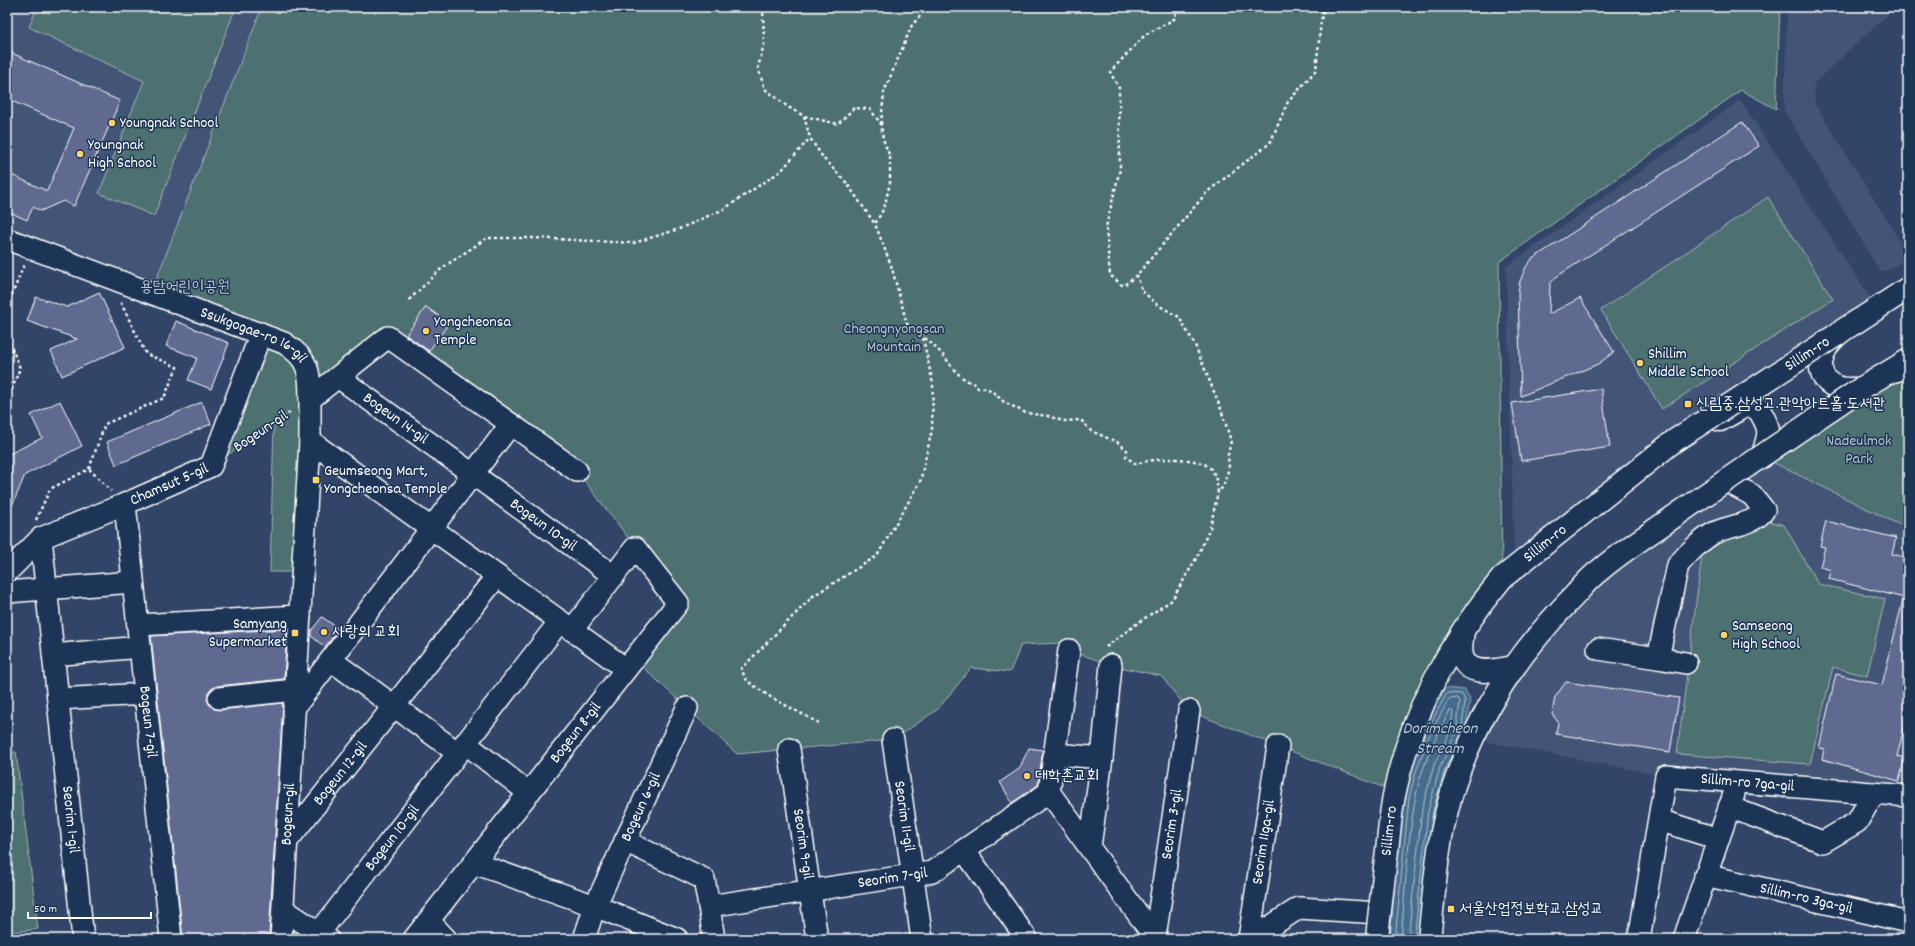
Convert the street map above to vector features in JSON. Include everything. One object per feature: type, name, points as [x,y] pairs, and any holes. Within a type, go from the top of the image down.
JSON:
[{"type":"main road","name":"Sillim-ro","points":[[1377,939],[1395,792],[1402,762],[1425,702],[1438,674],[1463,630],[1479,606],[1502,578],[1674,441],[1908,288]]},
{"type":"main road","points":[[1838,334],[1827,346],[1823,354],[1821,371],[1824,378],[1828,382],[1842,388],[1862,388]]},
{"type":"main road","points":[[1429,939],[1438,859],[1446,815],[1456,779],[1472,739],[1490,705],[1514,667],[1558,612],[1599,570],[1862,388],[1902,373],[1908,360]]},
{"type":"main road","points":[[1698,425],[1716,423],[1745,406],[1758,408],[1768,424],[1769,435],[1762,457]]},
{"type":"main road","points":[[1463,630],[1461,655],[1463,661],[1471,667],[1483,672],[1514,667]]},
{"type":"street","name":"Ssukgogae-ro 16-gil","points":[[7,239],[261,333],[284,343],[302,357],[308,368],[310,379],[310,399]]},
{"type":"street","name":"Chamsut 5-gil","points":[[7,572],[38,531],[125,504],[211,466],[261,333]]},
{"type":"street","points":[[310,399],[388,337],[577,471]]},
{"type":"street","name":"Bogeun 14-gil","points":[[338,377],[472,475]]},
{"type":"street","name":"Bogeun-gil","points":[[281,939],[310,441],[310,399]]},
{"type":"street","points":[[219,698],[295,699],[331,660],[511,424]]},
{"type":"street","points":[[310,441],[626,669]]},
{"type":"street","name":"Bogeun 10-gil","points":[[472,475],[614,576]]},
{"type":"street","points":[[1658,658],[1678,565],[1687,555],[1714,532],[1755,518],[1764,510],[1752,495],[1726,481]]},
{"type":"street","name":"Bogeun 7-gil","points":[[125,504],[171,939]]},
{"type":"street","name":"Seorim 1-gil","points":[[38,531],[46,589],[83,939]]},
{"type":"street","name":"Bogeun 10-gil","points":[[323,936],[462,748],[566,625],[614,576],[635,548],[678,603]]},
{"type":"street","name":"Bogeun 12-gil","points":[[287,841],[497,576]]},
{"type":"street","points":[[7,592],[133,582]]},
{"type":"street","name":"Bogeun 8-gil","points":[[414,939],[678,603]]},
{"type":"street","points":[[138,625],[300,616]]},
{"type":"street","points":[[53,655],[140,647]]},
{"type":"street","points":[[1598,649],[1686,662]]},
{"type":"street","points":[[1049,792],[1069,650]]},
{"type":"street","points":[[1090,847],[1102,758],[1108,657]]},
{"type":"street","points":[[331,660],[394,706],[462,748],[529,793]]},
{"type":"street","points":[[58,699],[145,694]]},
{"type":"street","name":"Bogeun 6-gil","points":[[584,939],[594,906],[687,708]]},
{"type":"street","name":"Seorim 3-gil","points":[[1156,938],[1190,711]]},
{"type":"street","name":"Seorim 11-gil","points":[[893,740],[922,939]]},
{"type":"street","name":"Seorim 11ga-gil","points":[[1250,939],[1278,746]]},
{"type":"street","name":"Seorim 9-gil","points":[[789,749],[817,939]]},
{"type":"street","points":[[1055,754],[1102,758]]},
{"type":"street","name":"Sillim-ro 7ga-gil","points":[[1639,939],[1666,776],[1908,796]]},
{"type":"street","points":[[1684,939],[1738,782]]},
{"type":"street","name":"Seorim 3-gil","points":[[1049,792],[1156,938]]},
{"type":"street","name":"Seorim 7-gil","points":[[709,906],[932,872],[1049,792]]},
{"type":"street","name":"Sillim-ro 7ga-gil","points":[[1729,807],[1823,842],[1858,822],[1874,793]]},
{"type":"street","points":[[1658,820],[1718,839]]},
{"type":"street","points":[[625,841],[704,879],[714,939]]},
{"type":"street","points":[[964,850],[1027,939]]},
{"type":"street","points":[[474,863],[594,906],[677,939]]},
{"type":"street","name":"Sillim-ro 3ga-gil","points":[[1705,875],[1908,922]]},
{"type":"street","name":"Seorim 11ga-gil","points":[[1250,939],[1300,908],[1379,913]]},
{"type":"street","points":[[283,909],[323,936]]},
{"type":"street","points":[[429,921],[446,939]]},
{"type":"path","points":[[763,7],[764,44],[758,68],[765,89],[788,107],[804,116],[838,124],[854,108],[870,109],[881,124]]},
{"type":"path","points":[[874,224],[884,208],[890,183],[890,157],[883,139],[881,124],[884,92],[912,25],[928,7]]},
{"type":"path","points":[[1174,7],[1176,18],[1145,35],[1110,72],[1119,88],[1120,169],[1106,227],[1110,275],[1123,286],[1137,275],[1207,192],[1270,143],[1288,102],[1316,70],[1321,21],[1324,7]]},
{"type":"path","points":[[804,116],[810,138],[824,159],[846,182],[874,224],[891,265],[908,324],[922,333],[942,353],[954,371],[975,384],[978,388],[986,388],[992,391],[1004,402],[1026,413],[1048,416],[1063,421],[1081,420],[1091,431],[1117,442],[1127,450],[1126,457],[1136,464],[1144,461],[1190,460],[1202,462],[1212,471],[1218,492],[1210,528],[1197,557],[1172,600],[1139,622],[1108,657]]},
{"type":"path","points":[[410,300],[442,268],[487,238],[534,238],[634,243],[679,229],[724,209],[781,172],[810,138]]},
{"type":"path","points":[[7,307],[30,248]]},
{"type":"path","points":[[1137,275],[1142,291],[1158,305],[1179,317],[1195,345],[1221,408],[1231,441],[1228,455],[1229,468],[1223,487],[1218,492]]},
{"type":"path","points":[[38,531],[50,489],[89,469],[105,424],[164,398],[177,367],[146,354],[108,276]]},
{"type":"path","points":[[819,723],[772,698],[747,681],[741,669],[813,596],[877,556],[920,482],[932,430],[933,384],[922,333]]},
{"type":"path","points":[[7,337],[20,368],[7,402]]},
{"type":"path","name":"Bogeun-gil","points":[[236,449],[310,399]]},
{"type":"path","points":[[89,469],[125,504]]},
{"type":"shaded area","name":"Youngnak School","points":[[7,7],[262,7],[151,293],[7,239]]},
{"type":"shaded area","points":[[1787,7],[1908,7],[1908,14],[1906,11],[1895,8],[1814,83],[1815,104],[1908,254],[1908,259],[1881,273],[1784,110]]},
{"type":"shaded area","name":"Shillim Middle School","points":[[1740,100],[1872,300],[1673,427],[1514,552],[1506,267]]},
{"type":"shaded area","name":"Samseong High School","points":[[1762,457],[1908,529],[1908,796],[1666,776],[1472,739],[1558,612]]},
{"type":"green space","points":[[37,7],[236,7],[154,216],[99,193],[144,81],[29,27]]},
{"type":"green space","name":"Cheongnyongsan Mountain","points":[[262,7],[1780,7],[1776,109],[1741,90],[1499,262],[1502,578],[1479,606],[1395,792],[1189,711],[1161,676],[1111,665],[1069,650],[1060,643],[1021,645],[1010,672],[971,668],[938,709],[893,740],[737,754],[634,659],[678,603],[577,471],[388,337],[310,399],[302,572],[270,572],[274,424],[211,466],[261,333],[151,293]]},
{"type":"green space","points":[[1768,197],[1833,299],[1662,409],[1601,310]]},
{"type":"green space","name":"Nadeulmok Park","points":[[1890,372],[1908,381],[1908,529],[1762,457]]},
{"type":"green space","points":[[1756,518],[1784,525],[1818,584],[1885,599],[1867,676],[1833,667],[1810,764],[1677,754],[1702,555]]},
{"type":"green space","points":[[16,752],[38,929],[7,933],[7,753]]},
{"type":"water","name":"Dorimcheon Stream","points":[[1445,688],[1465,690],[1470,700],[1465,736],[1423,939],[1386,939],[1400,796],[1421,733]]},
{"type":"building","points":[[7,51],[120,101],[74,206],[63,201],[41,211],[33,207],[27,220],[7,211],[7,173],[47,191],[74,128],[7,99]]},
{"type":"building","points":[[1742,122],[1759,146],[1556,277],[1550,284],[1549,314],[1580,298],[1614,352],[1598,364],[1521,396],[1518,293],[1520,281],[1526,267],[1532,259]]},
{"type":"building","points":[[99,292],[125,347],[62,376],[51,351],[77,339],[27,321],[36,297],[67,307]]},
{"type":"building","name":"Yongcheonsa Temple","points":[[426,307],[449,323],[429,351],[406,335]]},
{"type":"building","points":[[176,321],[229,343],[211,389],[188,380],[197,358],[166,346]]},
{"type":"building","points":[[1601,389],[1610,447],[1521,461],[1512,403]]},
{"type":"building","points":[[60,401],[82,446],[25,475],[7,518],[7,455],[42,438],[31,415]]},
{"type":"building","points":[[202,402],[211,424],[116,465],[107,442]]},
{"type":"building","points":[[1826,521],[1896,538],[1892,554],[1908,558],[1908,599],[1829,579],[1831,570],[1820,567],[1825,547],[1820,546]]},
{"type":"building","points":[[1903,600],[1908,601],[1908,712],[1897,756],[1905,758],[1899,781],[1822,759],[1824,749],[1819,748],[1836,674],[1882,685]]},
{"type":"building","name":"사랑의 교회","points":[[322,617],[339,629],[325,647],[311,636],[311,631]]},
{"type":"building","points":[[287,629],[284,679],[217,686],[208,693],[207,699],[214,709],[220,710],[283,703],[269,935],[256,936],[256,939],[183,939],[151,636]]},
{"type":"building","points":[[1566,682],[1679,698],[1670,752],[1556,734],[1558,722],[1552,714],[1555,697]]},
{"type":"building","name":"대학촌교회","points":[[1029,748],[1043,750],[1038,785],[1012,803],[1000,782],[1019,769]]},
{"type":"building","points":[[294,930],[306,939],[293,939]]},
{"type":"place","name":"Youngnak School","points":[[112,123]]},
{"type":"place","name":"Youngnak High School","points":[[80,154]]},
{"type":"place","name":"Yongcheonsa Temple","points":[[426,331]]},
{"type":"place","name":"Shillim Middle School","points":[[1640,363]]},
{"type":"place","name":"신림중.삼성고.관악아트홀·도서관","points":[[1688,404]]},
{"type":"place","name":"Geumseong Mart, Yongcheonsa Temple","points":[[316,480]]},
{"type":"place","name":"사랑의 교회","points":[[324,632]]},
{"type":"place","name":"Samyang Supermarket","points":[[295,633]]},
{"type":"place","name":"Samseong High School","points":[[1724,635]]},
{"type":"place","name":"대학촌교회","points":[[1027,776]]},
{"type":"place","name":"서울산업정보학교.삼성교","points":[[1451,909]]},
{"type":"park label","name":"용담어린이공원","points":[[185,287]]}]
